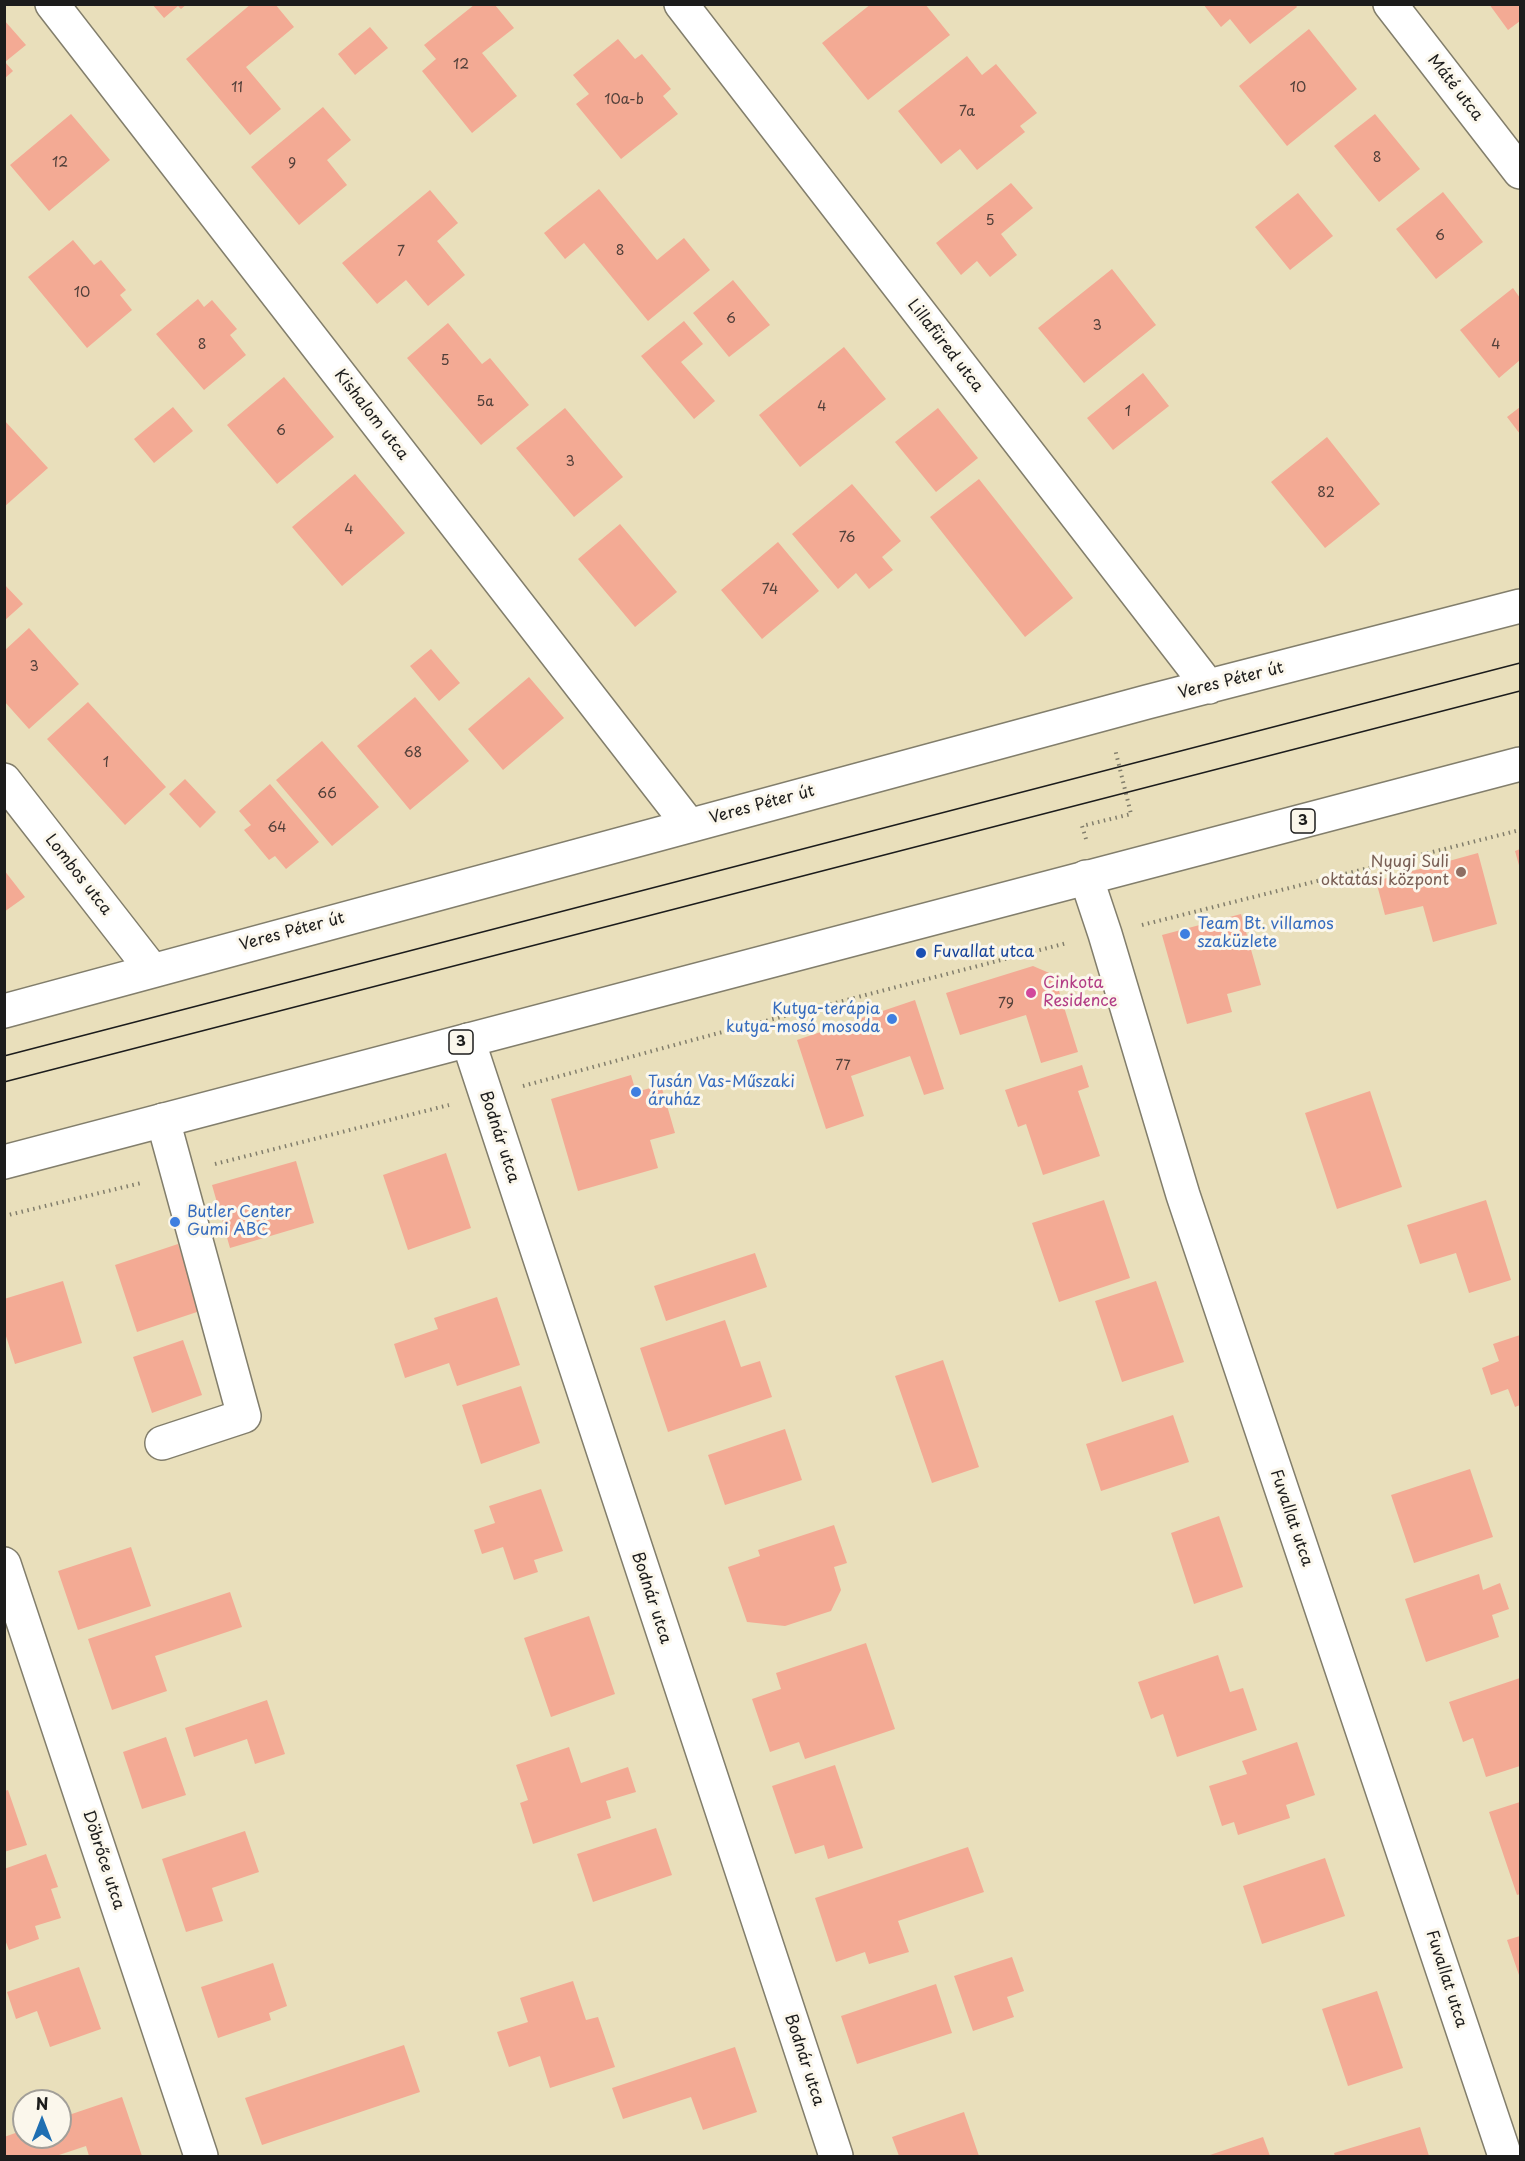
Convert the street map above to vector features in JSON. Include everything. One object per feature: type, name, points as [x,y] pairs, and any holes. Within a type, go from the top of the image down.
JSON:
[{"type":"street","name":"Kishalom utca","points":[[52,4],[689,825]]},
{"type":"street","name":"Lillafüred utca","points":[[681,4],[1209,687]]},
{"type":"street","name":"Máté utca","points":[[1390,4],[1521,172]]},
{"type":"street","name":"Veres Péter út","points":[[4,1011],[689,825],[1521,606]]},
{"type":"street","name":"3","points":[[4,1162],[1521,764]]},
{"type":"street","name":"Lombos utca","points":[[4,780],[152,970]]},
{"type":"street","name":"Fuvallat utca","points":[[1086,877],[1183,1195],[1505,2157]]},
{"type":"street","name":"Bodnár utca","points":[[468,1040],[836,2157]]},
{"type":"street","points":[[162,1443],[244,1416],[163,1120]]},
{"type":"street","name":"Döbrőce utca","points":[[4,1564],[201,2157]]},
{"type":"path","points":[[1087,842],[1082,826],[1131,814],[1114,748],[1125,746]]},
{"type":"path","points":[[4,1216],[486,1096],[715,1034],[1521,830]]},
{"type":"building","points":[[152,4],[187,4],[181,9],[178,6],[164,18]]},
{"type":"building","points":[[251,4],[275,4],[294,27],[246,67],[281,109],[250,135],[186,59]]},
{"type":"building","points":[[871,4],[925,4],[950,35],[868,100],[822,43]]},
{"type":"building","points":[[1203,4],[1295,4],[1297,7],[1250,44],[1230,19],[1221,27]]},
{"type":"building","points":[[1489,4],[1520,4],[1520,21],[1508,30]]},
{"type":"building","points":[[474,5],[495,5],[514,28],[482,53],[517,96],[472,133],[422,71],[436,59],[424,45]]},
{"type":"building","points":[[4,20],[26,45],[5,62],[13,71],[4,79]]},
{"type":"building","points":[[370,27],[388,48],[355,75],[338,54]]},
{"type":"building","points":[[1309,29],[1357,89],[1287,146],[1239,86]]},
{"type":"building","points":[[618,39],[635,59],[642,54],[671,89],[663,96],[678,114],[621,159],[576,104],[589,94],[573,75]]},
{"type":"building","points":[[967,56],[982,75],[996,64],[1037,113],[1020,126],[1025,132],[977,170],[960,149],[941,164],[898,111]]},
{"type":"building","points":[[323,107],[351,140],[327,160],[347,185],[299,225],[251,167]]},
{"type":"building","points":[[71,114],[110,160],[49,211],[10,165]]},
{"type":"building","points":[[1375,114],[1420,169],[1379,202],[1334,146]]},
{"type":"building","points":[[1011,183],[1033,208],[1001,234],[1017,255],[990,277],[977,261],[961,275],[936,243]]},
{"type":"building","points":[[599,189],[657,260],[684,238],[710,270],[648,321],[584,243],[565,259],[544,233]]},
{"type":"building","points":[[430,190],[458,223],[437,241],[465,275],[428,306],[406,280],[377,304],[342,263]]},
{"type":"building","points":[[1443,192],[1483,242],[1436,279],[1396,229]]},
{"type":"building","points":[[1298,193],[1333,236],[1290,270],[1255,227]]},
{"type":"building","points":[[73,240],[94,265],[101,260],[126,290],[120,295],[132,310],[87,348],[28,277]]},
{"type":"building","points":[[1112,269],[1156,325],[1084,383],[1038,328]]},
{"type":"building","points":[[733,280],[770,325],[729,357],[693,313]]},
{"type":"building","points":[[1513,288],[1520,298],[1520,360],[1499,378],[1460,330]]},
{"type":"building","points":[[198,299],[204,307],[212,300],[237,329],[230,335],[246,355],[204,390],[156,334]]},
{"type":"building","points":[[684,321],[703,344],[681,362],[715,401],[694,419],[641,356]]},
{"type":"building","points":[[448,323],[482,364],[490,358],[529,405],[481,445],[407,358]]},
{"type":"building","points":[[844,347],[886,399],[800,467],[759,415]]},
{"type":"building","points":[[1143,373],[1169,406],[1113,450],[1087,418]]},
{"type":"building","points":[[284,377],[334,437],[277,484],[227,425]]},
{"type":"building","points":[[173,407],[193,431],[154,463],[134,439]]},
{"type":"building","points":[[1520,407],[1520,434],[1507,417]]},
{"type":"building","points":[[565,408],[623,477],[574,517],[516,448]]},
{"type":"building","points":[[938,408],[978,458],[936,492],[895,442]]},
{"type":"building","points":[[4,420],[48,468],[4,507]]},
{"type":"building","points":[[1327,437],[1380,504],[1325,548],[1271,482]]},
{"type":"building","points":[[355,474],[405,533],[342,586],[292,527]]},
{"type":"building","points":[[979,479],[1073,598],[1025,637],[930,517]]},
{"type":"building","points":[[852,484],[901,541],[882,557],[893,570],[869,589],[856,573],[838,589],[792,534]]},
{"type":"building","points":[[620,524],[677,592],[635,627],[578,559]]},
{"type":"building","points":[[778,542],[819,591],[762,639],[721,590]]},
{"type":"building","points":[[4,584],[23,604],[4,621]]},
{"type":"building","points":[[29,628],[79,684],[29,729],[4,701],[4,651]]},
{"type":"building","points":[[431,649],[460,683],[439,701],[410,666]]},
{"type":"building","points":[[529,677],[564,718],[503,770],[468,729]]},
{"type":"building","points":[[415,697],[469,761],[410,810],[357,746]]},
{"type":"building","points":[[88,702],[166,787],[125,825],[47,739]]},
{"type":"building","points":[[322,741],[379,807],[332,846],[276,780]]},
{"type":"building","points":[[185,779],[216,812],[200,828],[169,794]]},
{"type":"building","points":[[270,784],[319,842],[286,869],[275,856],[269,860],[244,830],[251,825],[239,811]]},
{"type":"building","points":[[1520,849],[1520,869],[1515,851]]},
{"type":"building","points":[[1478,853],[1497,924],[1433,942],[1423,906],[1385,915],[1376,881]]},
{"type":"building","points":[[4,870],[25,897],[4,912]]},
{"type":"building","points":[[1241,914],[1261,985],[1227,994],[1232,1012],[1187,1024],[1162,935]]},
{"type":"building","points":[[1033,966],[1054,975],[1078,1052],[1041,1063],[1026,1015],[960,1035],[946,993]]},
{"type":"building","points":[[915,1000],[944,1089],[924,1095],[910,1056],[851,1076],[864,1116],[826,1129],[797,1040]]},
{"type":"building","points":[[1082,1065],[1089,1087],[1078,1091],[1100,1156],[1043,1175],[1026,1124],[1018,1127],[1005,1090]]},
{"type":"building","points":[[631,1075],[636,1092],[661,1085],[675,1133],[650,1140],[658,1168],[578,1191],[551,1099]]},
{"type":"building","points":[[1370,1091],[1402,1187],[1337,1209],[1305,1113]]},
{"type":"building","points":[[446,1153],[471,1228],[408,1250],[383,1175]]},
{"type":"building","points":[[296,1161],[314,1223],[230,1248],[212,1185]]},
{"type":"building","points":[[1104,1200],[1130,1278],[1059,1302],[1032,1223]]},
{"type":"building","points":[[1486,1200],[1511,1280],[1469,1293],[1456,1253],[1420,1264],[1407,1225]]},
{"type":"building","points":[[178,1244],[200,1311],[137,1332],[115,1265]]},
{"type":"building","points":[[755,1253],[767,1287],[666,1321],[654,1286]]},
{"type":"building","points":[[63,1281],[82,1343],[15,1364],[4,1330],[4,1299]]},
{"type":"building","points":[[1156,1281],[1184,1362],[1122,1382],[1095,1301]]},
{"type":"building","points":[[497,1297],[520,1365],[457,1386],[449,1363],[405,1378],[394,1344],[438,1329],[434,1318]]},
{"type":"building","points":[[725,1320],[741,1367],[760,1361],[772,1397],[668,1432],[640,1348]]},
{"type":"building","points":[[1520,1335],[1520,1405],[1515,1407],[1508,1389],[1491,1395],[1482,1368],[1499,1361],[1493,1344]]},
{"type":"building","points":[[183,1340],[202,1395],[152,1413],[133,1357]]},
{"type":"building","points":[[943,1360],[979,1467],[932,1483],[895,1376]]},
{"type":"building","points":[[521,1386],[540,1443],[481,1464],[462,1405]]},
{"type":"building","points":[[1173,1415],[1189,1462],[1101,1491],[1086,1444]]},
{"type":"building","points":[[785,1429],[802,1480],[725,1505],[708,1455]]},
{"type":"building","points":[[1470,1469],[1493,1537],[1414,1563],[1391,1495]]},
{"type":"building","points":[[541,1489],[563,1551],[534,1560],[538,1572],[514,1580],[503,1547],[482,1554],[474,1530],[495,1523],[489,1506]]},
{"type":"building","points":[[1219,1516],[1243,1587],[1194,1604],[1171,1533]]},
{"type":"building","points":[[834,1525],[847,1563],[834,1567],[841,1590],[831,1611],[785,1626],[747,1622],[728,1567],[760,1556],[758,1550]]},
{"type":"building","points":[[131,1547],[151,1606],[78,1630],[58,1571]]},
{"type":"building","points":[[1479,1574],[1483,1590],[1500,1583],[1509,1609],[1492,1615],[1499,1637],[1426,1662],[1405,1599]]},
{"type":"building","points":[[230,1592],[242,1627],[155,1656],[167,1691],[112,1710],[88,1639]]},
{"type":"building","points":[[589,1616],[615,1694],[551,1717],[524,1638]]},
{"type":"building","points":[[866,1643],[895,1729],[805,1759],[799,1742],[770,1752],[752,1699],[781,1689],[776,1673]]},
{"type":"building","points":[[1218,1655],[1230,1692],[1243,1688],[1257,1730],[1177,1757],[1163,1714],[1151,1719],[1138,1682]]},
{"type":"building","points":[[1520,1678],[1520,1766],[1486,1777],[1473,1738],[1463,1742],[1449,1702]]},
{"type":"building","points":[[267,1700],[285,1754],[255,1764],[247,1739],[194,1757],[185,1728]]},
{"type":"building","points":[[166,1737],[186,1795],[142,1809],[123,1752]]},
{"type":"building","points":[[1297,1742],[1315,1795],[1286,1805],[1290,1818],[1238,1835],[1234,1822],[1222,1826],[1209,1786],[1247,1774],[1242,1761]]},
{"type":"building","points":[[569,1747],[581,1783],[628,1767],[636,1792],[606,1801],[611,1818],[533,1844],[520,1803],[528,1800],[516,1765]]},
{"type":"building","points":[[835,1765],[863,1848],[828,1859],[824,1845],[795,1854],[772,1786]]},
{"type":"building","points":[[8,1790],[27,1845],[4,1852],[4,1791]]},
{"type":"building","points":[[1520,1802],[1520,1894],[1517,1895],[1489,1812]]},
{"type":"building","points":[[656,1828],[672,1875],[593,1902],[577,1854]]},
{"type":"building","points":[[245,1831],[259,1872],[212,1888],[223,1921],[186,1932],[162,1859]]},
{"type":"building","points":[[968,1847],[984,1892],[898,1921],[909,1952],[869,1964],[865,1952],[836,1962],[815,1898]]},
{"type":"building","points":[[46,1854],[58,1887],[51,1889],[61,1918],[35,1926],[39,1939],[9,1950],[4,1937],[4,1869]]},
{"type":"building","points":[[1325,1858],[1345,1916],[1262,1944],[1243,1886]]},
{"type":"building","points":[[1520,1936],[1520,1978],[1507,1940]]},
{"type":"building","points":[[1012,1957],[1024,1991],[1007,1997],[1014,2017],[973,2031],[954,1976]]},
{"type":"building","points":[[273,1963],[287,2006],[269,2013],[271,2020],[218,2038],[201,1987]]},
{"type":"building","points":[[79,1967],[101,2029],[50,2047],[37,2011],[16,2019],[7,1992]]},
{"type":"building","points":[[573,1981],[586,2020],[598,2017],[615,2067],[550,2088],[540,2056],[509,2067],[497,2032],[528,2022],[520,1998]]},
{"type":"building","points":[[936,1984],[952,2033],[857,2064],[841,2016]]},
{"type":"building","points":[[1377,1991],[1403,2068],[1348,2086],[1322,2009]]},
{"type":"building","points":[[404,2045],[420,2092],[262,2145],[245,2098]]},
{"type":"building","points":[[735,2047],[757,2112],[703,2130],[691,2097],[623,2119],[612,2088]]},
{"type":"building","points":[[122,2097],[142,2156],[89,2156],[86,2146],[56,2156],[4,2156],[4,2137],[12,2134],[12,2149],[72,2149],[72,2114]]},
{"type":"building","points":[[964,2112],[979,2156],[899,2156],[892,2137]]},
{"type":"building","points":[[1420,2127],[1429,2156],[1335,2156],[1334,2153]]},
{"type":"building","points":[[1263,2137],[1270,2156],[1207,2156]]},
{"type":"tram line","points":[[4,1056],[1520,663]]},
{"type":"tram line","points":[[4,1082],[1520,691]]},
{"type":"place","name":"Nyugi Suli oktatási központ","points":[[1461,872]]},
{"type":"place","name":"Team Bt. villamos szaküzlete","points":[[1185,934]]},
{"type":"place","name":"Fuvallat utca","points":[[921,953]]},
{"type":"place","name":"Cinkota Residence","points":[[1031,993]]},
{"type":"place","name":"Kutya-terápia kutya-mosó mosoda","points":[[892,1019]]},
{"type":"place","name":"Tusán Vas-Műszaki áruház","points":[[636,1092]]},
{"type":"place","name":"Butler Center Gumi ABC","points":[[175,1222]]}]
